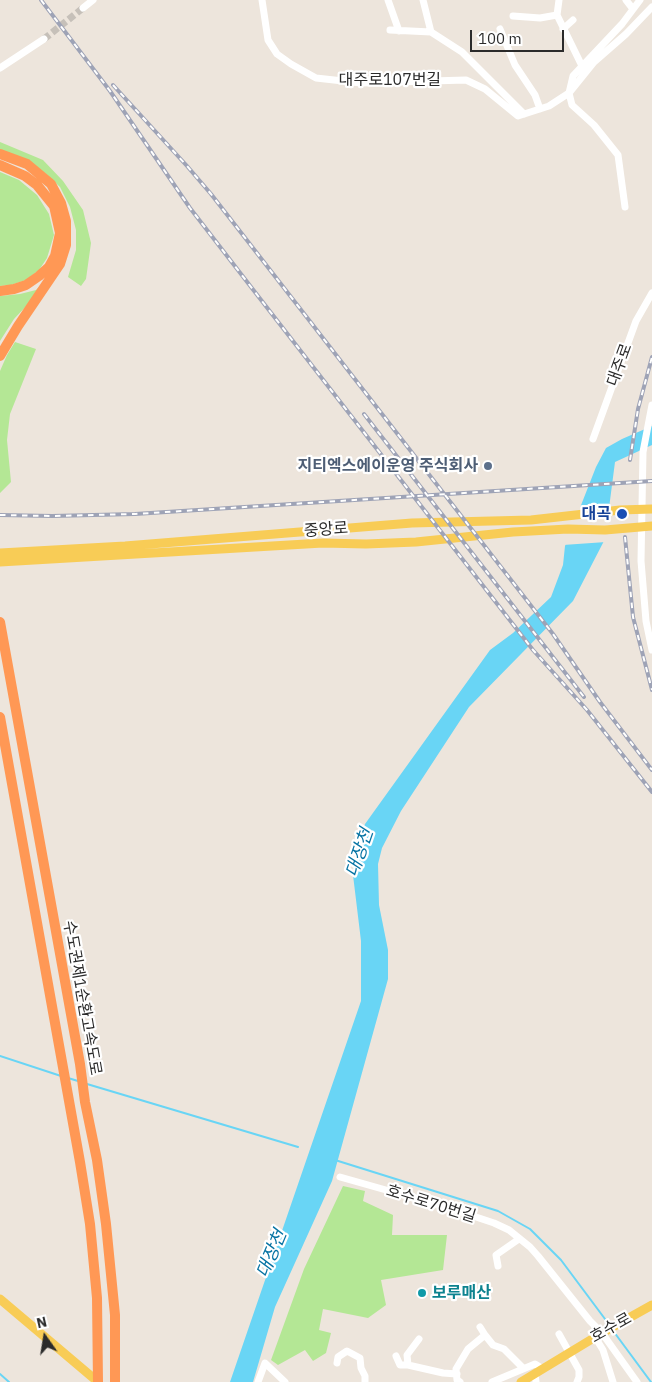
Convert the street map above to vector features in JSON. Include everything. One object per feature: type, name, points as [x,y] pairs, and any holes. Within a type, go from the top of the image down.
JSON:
[{"type":"highway","points":[[0,154],[27,164],[51,184],[61,203],[66,221],[66,245],[60,264],[0,356]]},
{"type":"highway","points":[[0,165],[25,176],[46,195],[54,206],[60,232],[55,256],[39,276],[26,285],[0,291]]},
{"type":"highway","name":"수도권제1순환고속도로","points":[[0,622],[80,1064],[85,1102],[97,1160],[116,1314],[115,1382]]},
{"type":"highway","name":"수도권제1순환고속도로","points":[[0,717],[90,1224],[97,1298],[98,1382]]},
{"type":"main road","name":"중앙로","points":[[0,553],[420,523],[531,520],[620,510],[652,509]]},
{"type":"main road","name":"중앙로","points":[[0,562],[323,543],[372,544],[428,541],[513,532],[568,529],[606,530],[652,526]]},
{"type":"main road","points":[[0,1299],[98,1382]]},
{"type":"main road","name":"호수로","points":[[521,1382],[538,1375],[570,1352],[652,1305]]},
{"type":"street","points":[[83,8],[93,0]]},
{"type":"street","name":"대주로107번길","points":[[262,0],[268,40],[277,54],[290,64],[316,78],[361,83],[466,80],[485,89],[518,116],[524,114]]},
{"type":"street","points":[[388,0],[399,31]]},
{"type":"street","points":[[423,0],[431,32]]},
{"type":"street","points":[[559,0],[557,15],[582,66]]},
{"type":"street","points":[[626,0],[633,9]]},
{"type":"street","points":[[625,207],[618,155],[594,125],[572,105],[569,93],[573,76],[622,24],[640,0]]},
{"type":"street","points":[[390,30],[431,32],[462,52],[524,114],[549,106],[569,93],[594,62],[626,34],[652,7]]},
{"type":"street","points":[[513,16],[540,18],[557,15]]},
{"type":"street","points":[[563,29],[573,20]]},
{"type":"street","points":[[500,29],[515,65],[535,95],[540,109]]},
{"type":"street","points":[[0,68],[44,39]]},
{"type":"street","name":"대주로","points":[[593,440],[636,320],[652,293]]},
{"type":"street","points":[[652,405],[643,452],[641,561],[646,621],[652,650]]},
{"type":"street","name":"호수로70번길","points":[[340,1177],[446,1207],[509,1230],[538,1256],[590,1321],[598,1335]]},
{"type":"street","points":[[498,1266],[496,1255],[518,1238]]},
{"type":"street","points":[[480,1327],[493,1345],[504,1349],[522,1368]]},
{"type":"street","points":[[559,1334],[579,1370],[577,1382]]},
{"type":"street","points":[[460,1382],[457,1380],[456,1369],[468,1350],[486,1335]]},
{"type":"street","points":[[598,1335],[614,1382]]},
{"type":"street","points":[[598,1335],[637,1382]]},
{"type":"street","points":[[408,1365],[408,1355],[419,1339]]},
{"type":"street","points":[[337,1363],[338,1357],[347,1351],[360,1358],[365,1382]]},
{"type":"street","points":[[396,1356],[400,1365],[457,1374]]},
{"type":"street","points":[[258,1382],[265,1363],[285,1382]]},
{"type":"street","points":[[492,1382],[535,1364],[538,1375]]},
{"type":"green space","points":[[0,142],[43,160],[63,181],[83,210],[91,243],[86,279],[81,286],[68,277],[76,250],[76,230],[70,207],[60,187],[45,173],[0,150]]},
{"type":"green space","points":[[0,172],[19,180],[37,195],[49,214],[54,235],[47,258],[39,270],[26,280],[0,286]]},
{"type":"green space","points":[[48,278],[31,301],[14,319],[0,341],[0,296],[36,290]]},
{"type":"green space","points":[[15,342],[36,349],[10,414],[7,440],[11,482],[0,493],[0,371]]},
{"type":"green space","points":[[343,1186],[365,1191],[363,1201],[393,1215],[392,1235],[447,1235],[443,1270],[381,1280],[386,1305],[368,1318],[323,1309],[319,1330],[331,1333],[326,1353],[313,1361],[305,1350],[278,1365],[271,1360],[304,1269]]},
{"type":"water","name":"대장천","points":[[652,426],[652,445],[615,462],[605,539],[573,601],[469,707],[401,811],[382,848],[378,864],[379,905],[388,950],[388,979],[332,1181],[275,1307],[253,1382],[230,1382],[361,1001],[361,941],[353,875],[357,844],[365,824],[490,650],[513,633],[551,597],[563,565],[565,546],[596,467],[606,448]]},
{"type":"pier","points":[[612,505],[606,542],[563,545],[577,507]]},
{"type":"waterway","points":[[0,1056],[61,1076]]},
{"type":"waterway","points":[[68,1078],[78,1081]]},
{"type":"waterway","points":[[87,1084],[298,1147]]},
{"type":"waterway","points":[[335,1160],[498,1211],[530,1229],[561,1260],[608,1323]]},
{"type":"waterway","points":[[614,1332],[651,1382]]},
{"type":"waterway","points":[[0,1374],[9,1382]]},
{"type":"tunnel","points":[[44,39],[83,8]]},
{"type":"railway","points":[[41,0],[110,91],[190,208],[533,650],[587,710],[652,792]]},
{"type":"railway","points":[[113,85],[211,194],[553,634],[600,702],[652,770]]},
{"type":"railway","points":[[630,460],[638,409],[652,357]]},
{"type":"railway","points":[[364,414],[584,697]]},
{"type":"railway","points":[[0,515],[135,514],[652,481]]},
{"type":"railway","points":[[625,537],[633,617],[652,690]]},
{"type":"place","name":"지티엑스에이운영 주식회사","points":[[488,466]]},
{"type":"place","name":"대곡","points":[[622,514]]},
{"type":"place","name":"보루매산","points":[[422,1293]]}]
